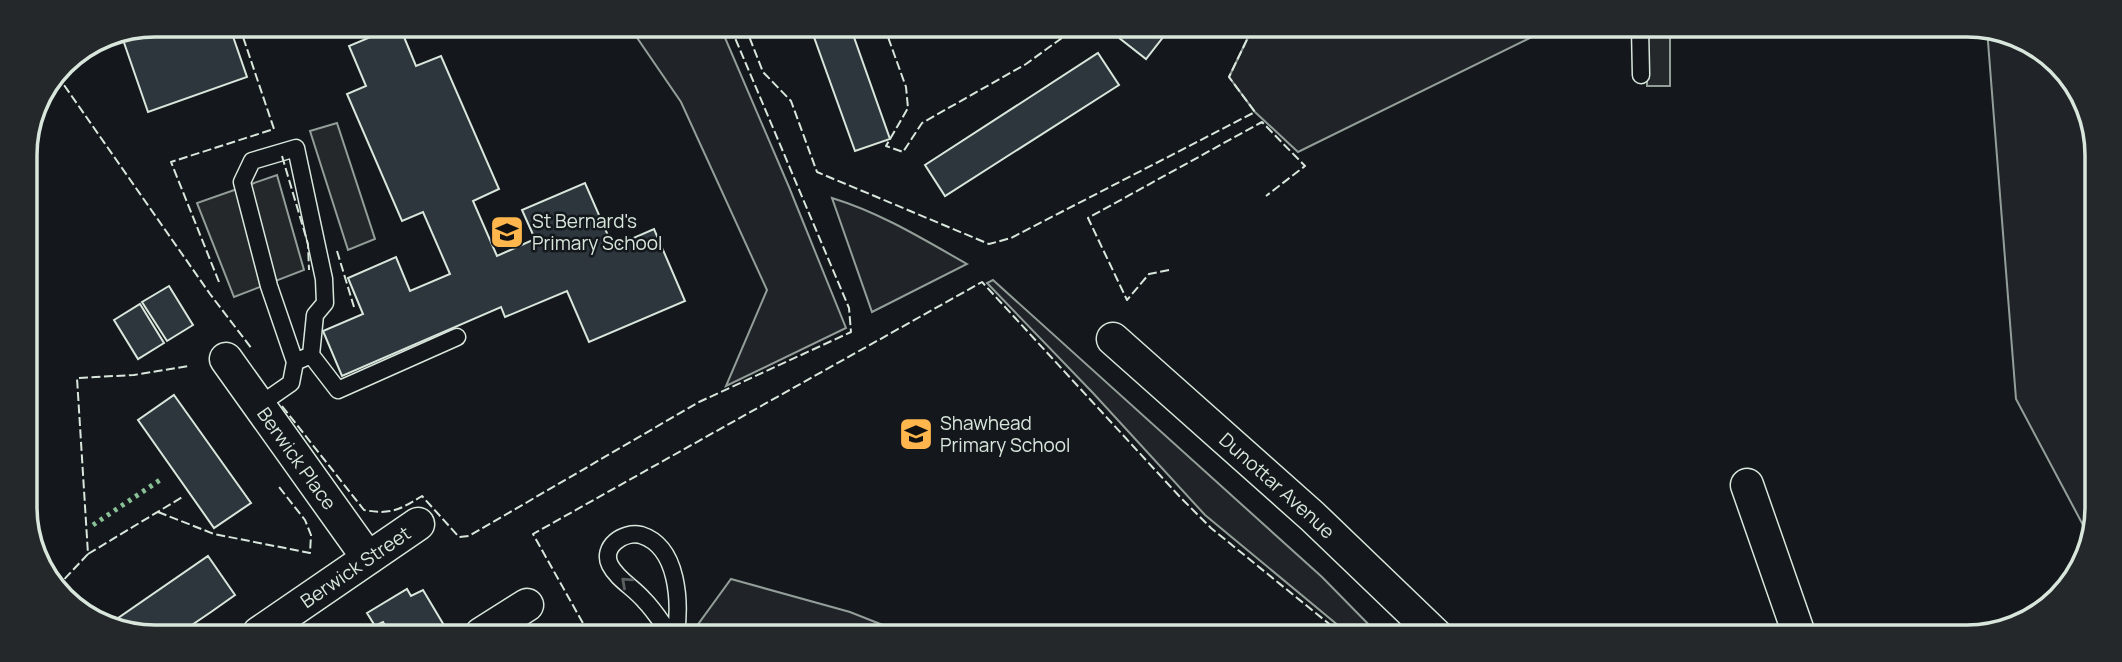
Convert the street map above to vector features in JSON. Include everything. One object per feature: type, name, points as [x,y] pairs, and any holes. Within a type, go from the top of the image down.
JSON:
[{"type":"street","name":"Dunottar Avenue","points":[[1113,339],[1312,516],[1426,625]]},
{"type":"street","name":"Berwick Place","points":[[226,359],[368,558]]},
{"type":"street","points":[[1747,485],[1796,625]]},
{"type":"street","name":"Berwick Street","points":[[272,625],[418,524]]},
{"type":"street","points":[[495,625],[527,605]]},
{"type":"lane","points":[[1640,37],[1641,75]]},
{"type":"lane","points":[[258,406],[291,383],[295,362],[269,286],[242,182],[252,161],[296,148],[324,279],[325,303],[315,315],[311,355],[338,390],[457,337]]},
{"type":"lane","points":[[295,362],[311,355]]},
{"type":"lane","points":[[663,625],[645,601],[614,572],[608,562],[611,545],[618,540],[637,534],[645,537],[663,553],[674,577],[679,614],[677,625]]},
{"type":"shaded area","points":[[637,37],[725,37],[846,328],[726,386],[767,290],[681,102]]},
{"type":"shaded area","points":[[1248,37],[1532,37],[1298,152],[1255,112],[1229,77]]},
{"type":"shaded area","points":[[1648,37],[1670,37],[1670,86],[1647,86]]},
{"type":"shaded area","points":[[1988,39],[2020,49],[2045,66],[2073,102],[2083,131],[2083,526],[2016,399]]},
{"type":"shaded area","points":[[337,123],[375,239],[348,250],[310,131]]},
{"type":"shaded area","points":[[277,175],[304,270],[234,297],[197,203]]},
{"type":"shaded area","points":[[832,198],[885,219],[967,264],[872,312]]},
{"type":"shaded area","points":[[993,280],[1322,577],[1369,625],[1338,625],[1205,515],[987,283]]},
{"type":"shaded area","points":[[731,579],[850,612],[883,625],[698,625]]},
{"type":"building","points":[[154,37],[233,37],[247,77],[148,112],[124,41]]},
{"type":"building","points":[[370,37],[404,37],[416,66],[441,56],[499,189],[473,201],[497,256],[535,239],[522,210],[585,183],[613,247],[654,229],[685,301],[589,342],[567,291],[505,317],[501,307],[342,376],[323,331],[363,314],[348,278],[396,257],[410,291],[450,274],[423,212],[402,221],[347,94],[366,86],[349,46]]},
{"type":"building","points":[[814,37],[854,37],[890,139],[855,151]]},
{"type":"building","points":[[1118,37],[1163,37],[1146,59]]},
{"type":"building","points":[[1098,53],[1119,85],[945,196],[925,165]]},
{"type":"building","points":[[169,286],[193,325],[167,341],[142,302]]},
{"type":"building","points":[[140,304],[164,343],[138,359],[114,320]]},
{"type":"building","points":[[174,395],[251,503],[214,528],[138,420]]},
{"type":"building","points":[[208,556],[235,595],[192,625],[139,624],[117,619]]},
{"type":"building","points":[[407,589],[411,596],[423,590],[444,625],[385,625],[383,622],[374,625],[367,613]]},
{"type":"hedge","points":[[93,525],[163,478]]},
{"type":"fence","points":[[219,282],[171,162],[274,129],[243,37]]},
{"type":"fence","points":[[282,406],[364,510],[394,510],[422,496],[459,537],[469,536],[699,402],[851,332],[849,308],[735,37]]},
{"type":"fence","points":[[749,37],[763,72],[791,101],[817,172],[989,244],[1011,238],[1255,112],[1229,77],[1248,37]]},
{"type":"fence","points":[[888,37],[906,87],[908,108],[886,146],[903,152],[922,123],[1026,64],[1063,37]]},
{"type":"fence","points":[[62,82],[210,294],[252,349]]},
{"type":"fence","points":[[1169,270],[1149,274],[1127,300],[1088,218],[1262,122],[1305,166],[1266,196]]},
{"type":"fence","points":[[282,156],[308,244],[309,270]]},
{"type":"fence","points":[[337,251],[354,307]]},
{"type":"fence","points":[[584,625],[533,534],[982,282],[1211,528],[1330,625]]},
{"type":"fence","points":[[63,581],[88,554],[77,378],[134,375],[189,366]]},
{"type":"fence","points":[[158,512],[214,534],[310,553],[311,535],[305,520],[279,487]]},
{"type":"fence","points":[[88,554],[184,496]]},
{"type":"place","name":"St Bernard's Primary School","points":[[507,232]]},
{"type":"place","name":"Shawhead Primary School","points":[[916,434]]}]
